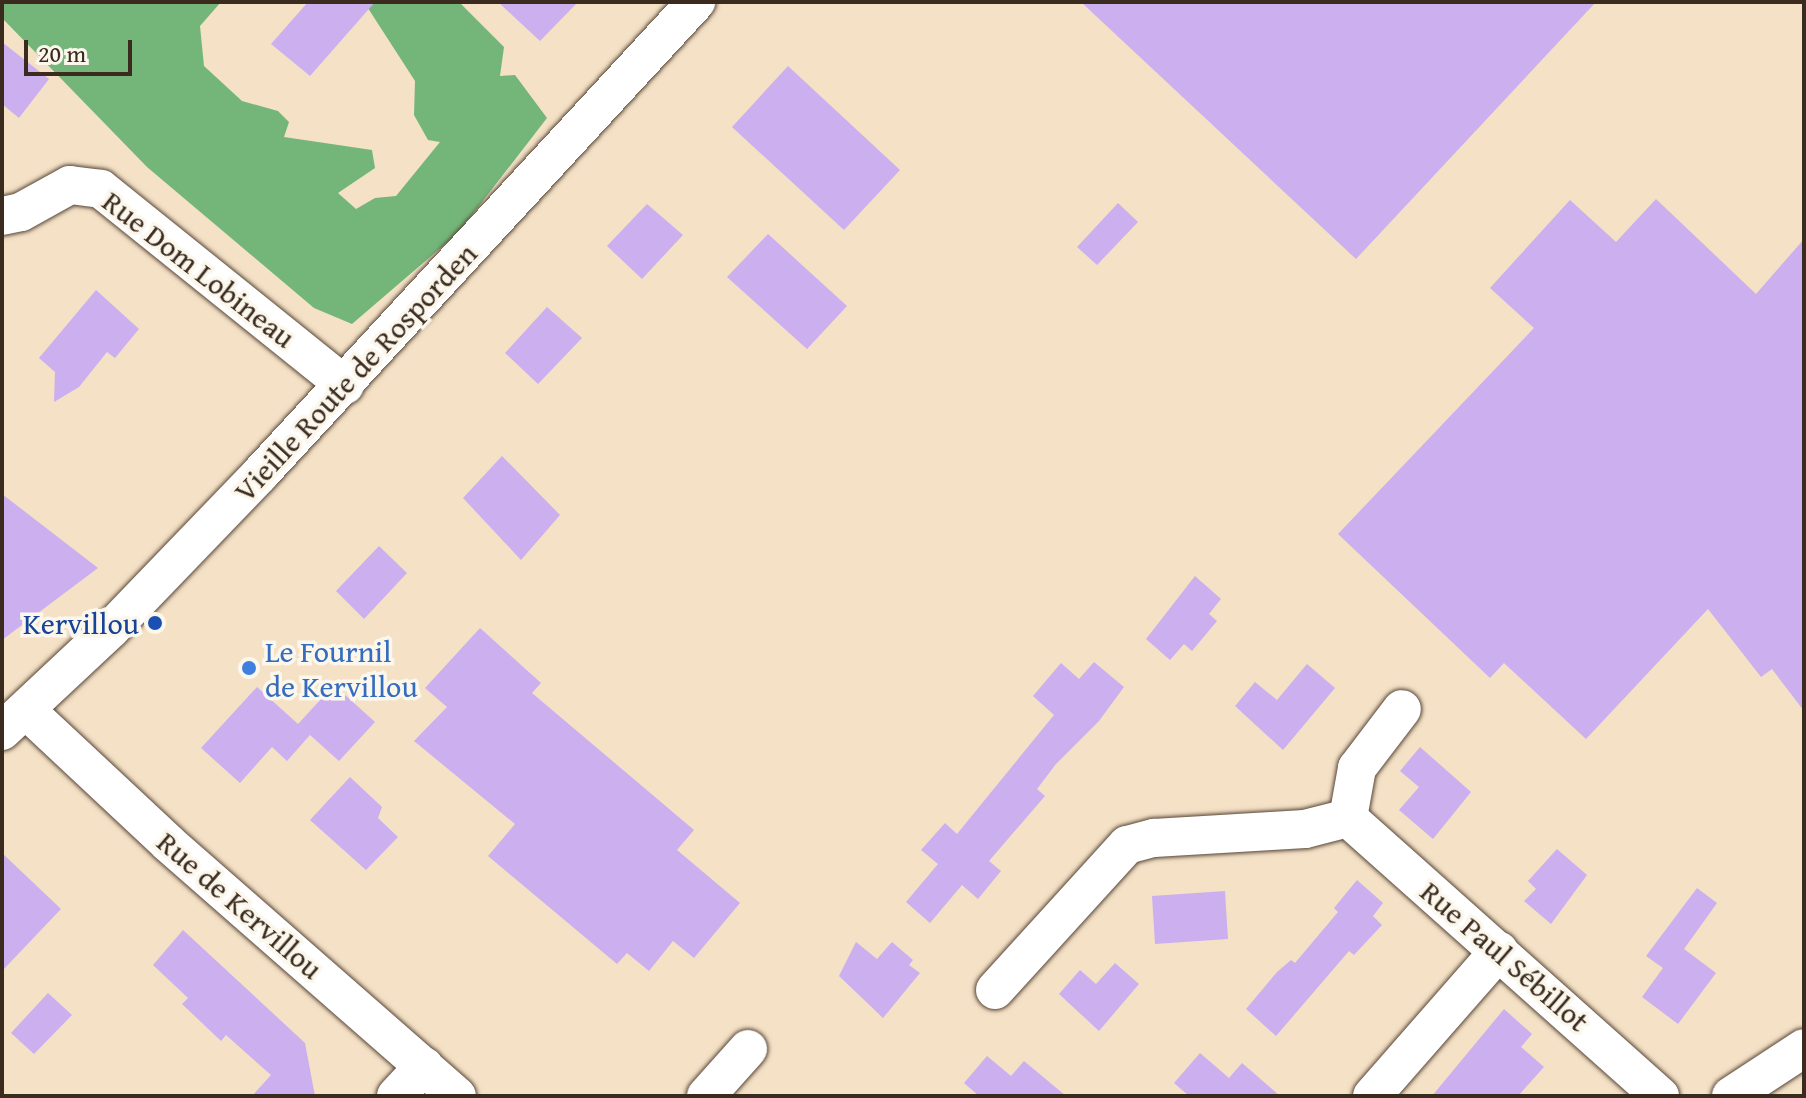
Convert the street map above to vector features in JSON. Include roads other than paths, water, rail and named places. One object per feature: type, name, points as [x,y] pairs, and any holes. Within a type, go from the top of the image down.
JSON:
[{"type":"street","name":"Vieille Route de Rosporden","points":[[14,721],[129,611],[345,385],[696,2]]},
{"type":"street","name":"Rue Dom Lobineau","points":[[2,216],[21,212],[70,185],[101,189],[345,385]]},
{"type":"street","points":[[995,990],[1127,845],[1154,838],[1305,829],[1348,818],[1357,768],[1402,709]]},
{"type":"street","name":"Rue de Kervillou","points":[[14,721],[140,818],[457,1096]]},
{"type":"street","name":"Rue Paul Sébillot","points":[[1348,818],[1660,1096]]},
{"type":"street","points":[[1372,1096],[1499,951]]},
{"type":"street","points":[[1731,1096],[1804,1048]]},
{"type":"street","points":[[706,1096],[748,1049]]},
{"type":"street","points":[[396,1096],[424,1066]]},
{"type":"place","name":"Kervillou","points":[[155,623]]},
{"type":"place","name":"Le Fournil de Kervillou","points":[[249,668]]}]
